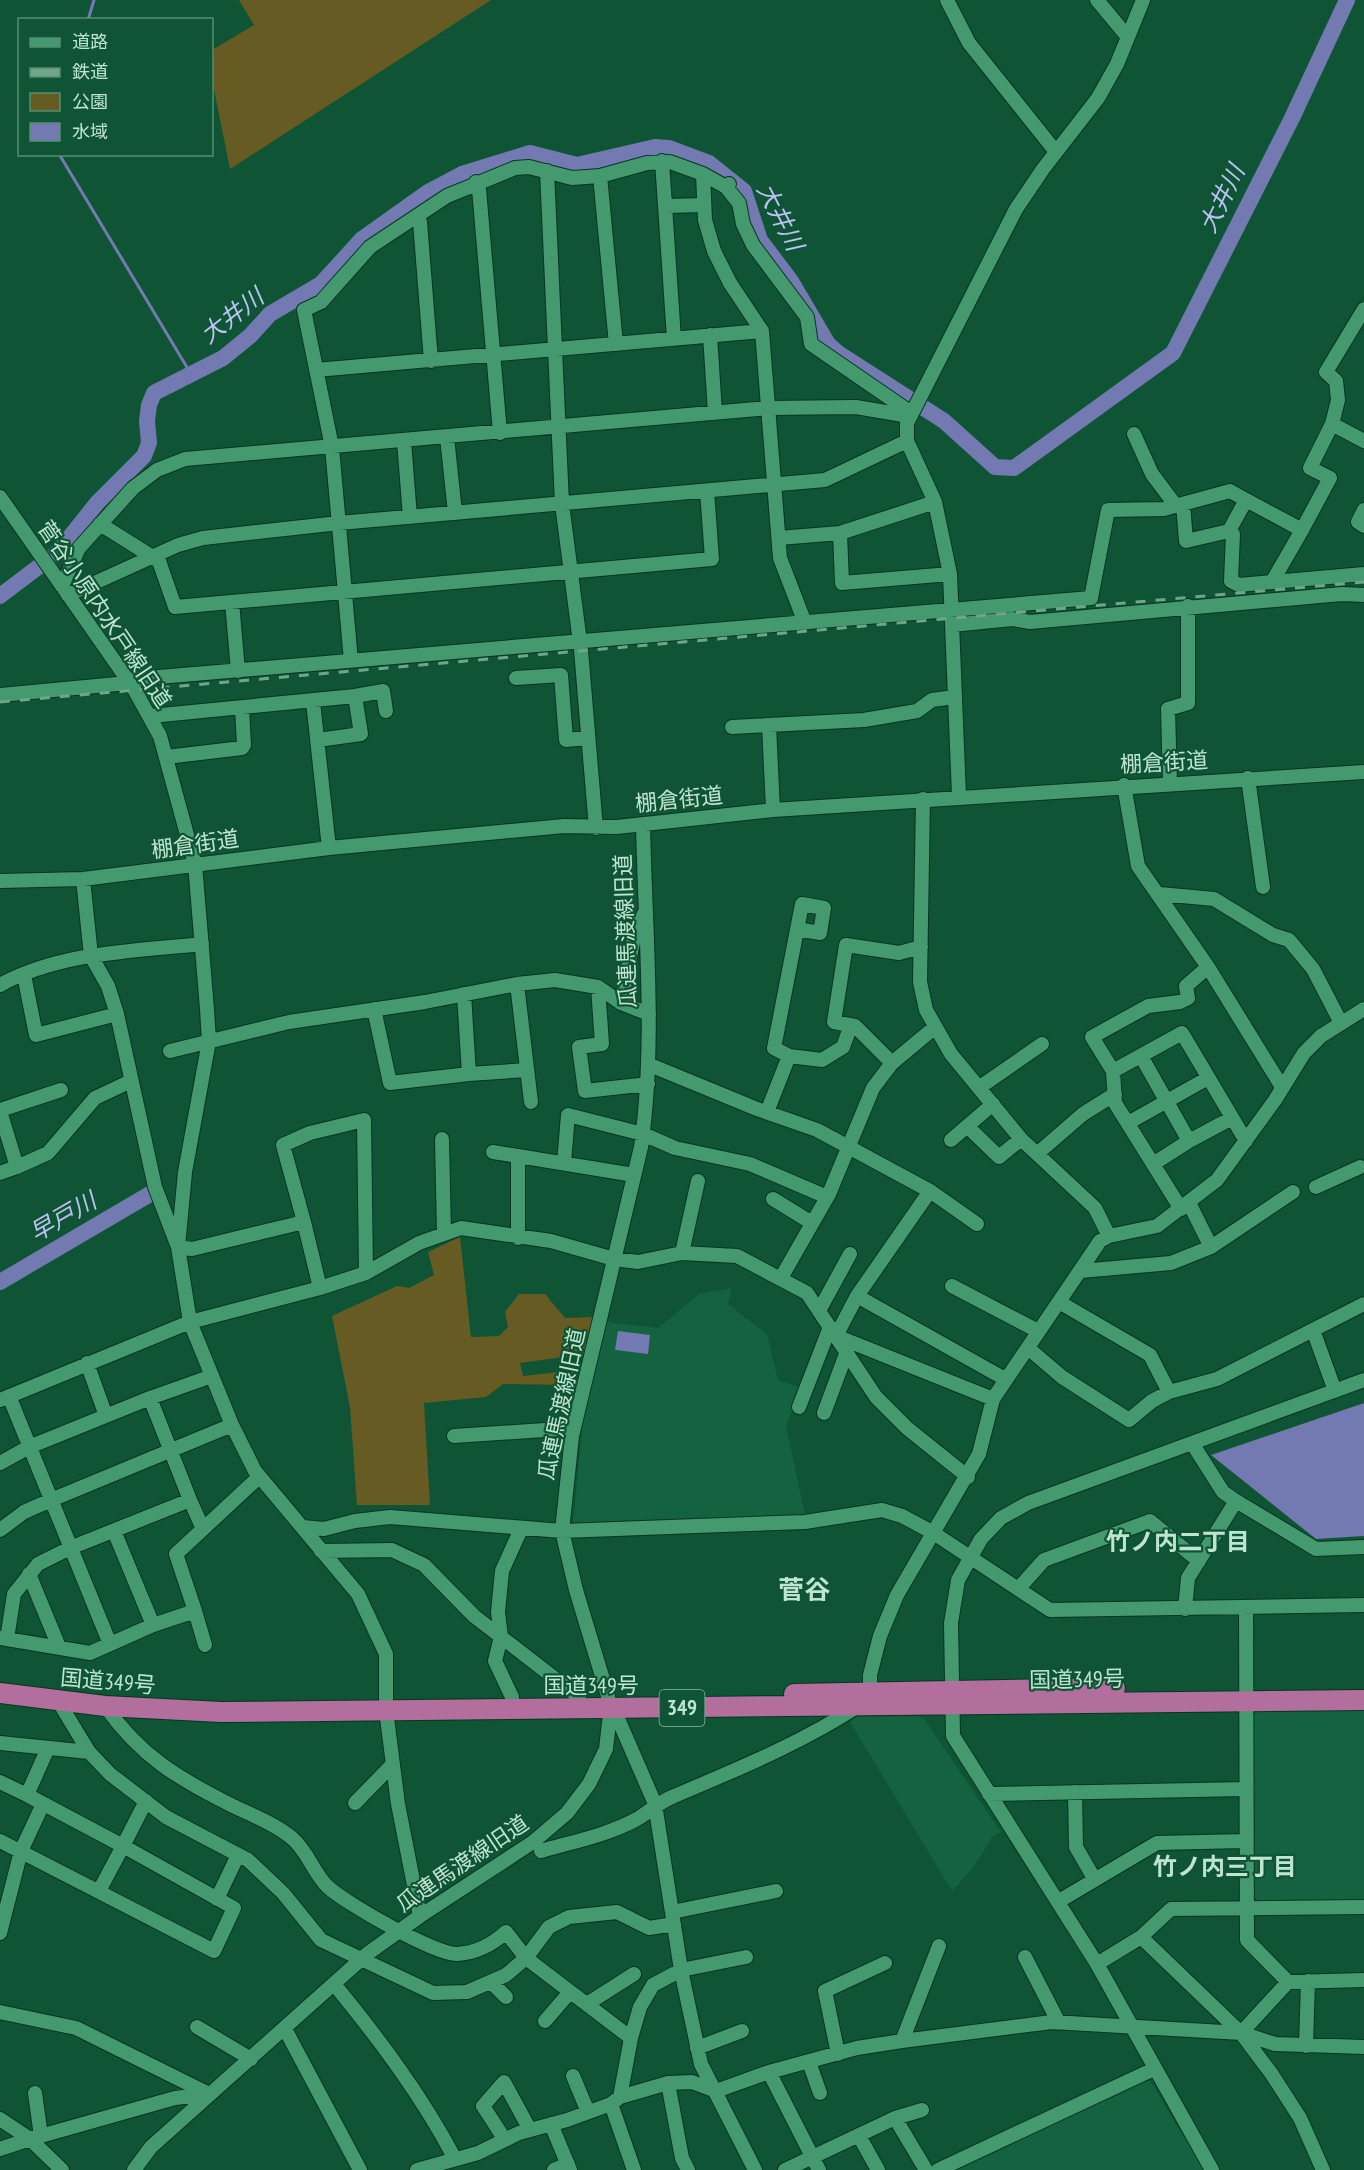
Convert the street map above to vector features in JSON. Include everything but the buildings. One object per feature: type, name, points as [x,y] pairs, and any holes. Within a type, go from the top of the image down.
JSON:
[{"type":"highway","name":"国道349号","points":[[0,1683],[151,1698],[386,1704],[1245,1694],[1364,1686]]},
{"type":"highway","name":"国道349号","points":[[0,1693],[105,1706],[221,1712],[512,1697],[579,1697],[609,1703]]},
{"type":"highway","name":"国道349号","points":[[1245,1694],[1364,1700]]},
{"type":"street","points":[[946,0],[969,43],[1056,152]]},
{"type":"street","points":[[1097,0],[1127,36]]},
{"type":"street","points":[[959,796],[950,574],[935,502],[907,441],[912,409],[1016,209],[1098,98],[1143,0]]},
{"type":"street","points":[[351,662],[332,447],[304,310],[321,302],[370,247],[417,216],[476,182],[515,168],[547,171],[572,178],[600,176],[662,161],[728,185],[739,203],[743,224],[753,245],[807,317],[811,344],[912,409]]},
{"type":"street","points":[[662,161],[674,339]]},
{"type":"street","points":[[547,171],[553,348],[562,504],[580,641],[596,828]]},
{"type":"street","points":[[703,174],[708,235],[717,259],[762,331],[780,558],[805,623]]},
{"type":"street","points":[[600,176],[616,344]]},
{"type":"street","points":[[476,182],[500,433]]},
{"type":"street","points":[[665,206],[704,205]]},
{"type":"street","points":[[417,216],[420,222],[431,361]]},
{"type":"street","points":[[1272,582],[1330,478],[1310,468],[1332,424],[1338,400],[1336,381],[1326,372],[1364,309]]},
{"type":"street","points":[[316,370],[762,331]]},
{"type":"street","points":[[710,335],[715,413]]},
{"type":"street","points":[[61,585],[79,548],[133,488],[157,470],[184,459],[768,408],[856,406],[912,409]]},
{"type":"street","points":[[1332,424],[1364,441]]},
{"type":"street","points":[[1134,434],[1152,474],[1179,505],[1186,541],[1229,531],[1246,500]]},
{"type":"street","points":[[447,437],[454,513]]},
{"type":"street","points":[[404,441],[410,517]]},
{"type":"street","points":[[61,585],[203,538],[339,523],[825,480],[907,441]]},
{"type":"street","points":[[100,524],[159,561],[175,607],[712,559],[707,491]]},
{"type":"street","points":[[0,695],[128,683],[135,680],[805,623],[952,608],[1091,598],[1108,510],[1164,509],[1230,491],[1302,530]]},
{"type":"street","name":"菅谷小原内水戸線旧道","points":[[0,497],[151,716],[166,757],[195,864],[209,1041],[185,1172],[178,1247]]},
{"type":"street","points":[[779,538],[840,532],[935,502]]},
{"type":"street","points":[[1364,510],[1358,522],[1364,526]]},
{"type":"street","points":[[1229,531],[1233,534],[1231,581],[1239,585],[1364,574]]},
{"type":"street","points":[[840,532],[842,583],[950,574]]},
{"type":"street","points":[[952,625],[1012,619],[1030,622],[1188,606],[1342,594],[1364,595]]},
{"type":"street","points":[[232,602],[238,671]]},
{"type":"street","points":[[1170,783],[1168,709],[1188,703],[1188,606]]},
{"type":"street","points":[[516,678],[561,675],[566,740],[587,738]]},
{"type":"street","points":[[151,716],[313,702],[383,691],[386,711]]},
{"type":"street","points":[[318,741],[361,734],[355,696]]},
{"type":"street","points":[[732,727],[864,720],[917,711],[932,700],[955,697]]},
{"type":"street","points":[[313,702],[329,848]]},
{"type":"street","points":[[166,757],[242,748],[244,745],[242,708]]},
{"type":"street","points":[[769,725],[773,810]]},
{"type":"street","name":"棚倉街道","points":[[0,881],[83,879],[329,848],[564,826],[596,828],[773,810],[959,796],[1364,772]]},
{"type":"street","points":[[1248,778],[1263,887]]},
{"type":"street","points":[[1124,785],[1138,866],[1160,894],[1208,967],[1282,1087]]},
{"type":"street","points":[[923,799],[921,997],[934,1028],[951,1054],[1021,1139],[1095,1208],[1109,1236]]},
{"type":"street","name":"瓜連馬渡線旧道","points":[[134,2170],[151,2147],[362,1958],[420,1916],[533,1842],[567,1813],[589,1784],[606,1749],[609,1703],[576,1590],[562,1531],[565,1485],[574,1428],[643,1134],[650,1065],[643,824]]},
{"type":"street","points":[[83,879],[91,956],[108,986],[117,1014],[155,1187],[178,1247],[190,1322],[232,1425],[259,1478],[358,1594],[386,1654],[386,1704],[392,1765],[420,1916]]},
{"type":"street","points":[[1160,894],[1215,899],[1274,935],[1289,940],[1312,969],[1341,1023]]},
{"type":"street","points":[[621,1003],[635,932],[645,912]]},
{"type":"street","points":[[797,929],[774,1048],[789,1056],[822,1060],[843,1047],[851,1025]]},
{"type":"street","points":[[0,985],[24,975],[91,956],[202,944]]},
{"type":"street","points":[[892,1063],[855,1026],[834,1022],[846,945],[899,953],[921,948]]},
{"type":"street","points":[[1208,967],[1186,986],[1188,998],[1180,1002],[1148,1006],[1092,1037],[1113,1071],[1115,1103],[1153,1164],[1185,1206],[1210,1247]]},
{"type":"street","points":[[24,975],[36,1035],[117,1014]]},
{"type":"street","points":[[170,1051],[289,1022],[374,1010],[517,984],[555,980],[598,987],[621,1003],[648,1014]]},
{"type":"street","points":[[517,984],[531,1102]]},
{"type":"street","points":[[598,987],[602,1044],[579,1047],[585,1091],[648,1084]]},
{"type":"street","points":[[464,994],[469,1074]]},
{"type":"street","points":[[541,1851],[637,1819],[655,1804],[762,1758],[831,1724],[864,1699],[880,1636],[897,1595],[932,1532],[968,1477],[979,1454],[993,1399],[1005,1378],[1028,1348],[1100,1241],[1109,1236],[1156,1226],[1217,1180],[1246,1141],[1304,1053],[1321,1036],[1364,1009]]},
{"type":"street","points":[[374,1010],[390,1083],[528,1070]]},
{"type":"street","points":[[781,1278],[827,1197],[873,1088],[892,1063],[934,1028]]},
{"type":"street","points":[[1113,1071],[1182,1033],[1246,1141]]},
{"type":"street","points":[[980,1087],[1042,1044]]},
{"type":"street","points":[[767,1112],[789,1056]]},
{"type":"street","points":[[1141,1056],[1189,1141]]},
{"type":"street","points":[[650,1065],[817,1130],[930,1191],[978,1224]]},
{"type":"street","points":[[1128,1123],[1208,1078]]},
{"type":"street","points":[[0,1173],[48,1153],[95,1098],[131,1081]]},
{"type":"street","points":[[16,1167],[0,1111],[61,1090]]},
{"type":"street","points":[[1038,1153],[1083,1114],[1114,1094]]},
{"type":"street","points":[[951,1140],[993,1104]]},
{"type":"street","points":[[564,1163],[568,1116],[643,1134],[675,1148],[750,1164],[827,1197]]},
{"type":"street","points":[[1153,1164],[1232,1118]]},
{"type":"street","points":[[320,1288],[283,1145],[310,1133],[364,1120],[366,1273]]},
{"type":"street","points":[[968,1127],[999,1158],[1021,1139]]},
{"type":"street","points":[[442,1139],[444,1234]]},
{"type":"street","points":[[493,1152],[634,1175]]},
{"type":"street","points":[[518,1156],[518,1238]]},
{"type":"street","points":[[1316,1187],[1363,1169]]},
{"type":"street","points":[[682,1253],[698,1181]]},
{"type":"street","points":[[799,1407],[833,1331],[930,1191]]},
{"type":"street","points":[[1081,1270],[1171,1263],[1210,1247],[1293,1192]]},
{"type":"street","points":[[773,1199],[812,1223]]},
{"type":"street","points":[[178,1247],[192,1249],[304,1222]]},
{"type":"street","points":[[110,1644],[29,1447],[4,1398],[190,1322],[320,1288],[366,1273],[419,1243],[461,1228],[551,1241],[614,1259],[638,1262],[682,1253],[737,1256],[807,1293],[876,1396],[907,1428],[968,1477]]},
{"type":"street","points":[[820,1310],[850,1254]]},
{"type":"street","points":[[952,1286],[1038,1331]]},
{"type":"street","points":[[857,1296],[1005,1378]]},
{"type":"street","points":[[1059,1302],[1150,1355],[1169,1392]]},
{"type":"street","points":[[1028,1348],[1062,1377],[1129,1420],[1152,1401],[1169,1392],[1217,1379],[1364,1304]]},
{"type":"street","points":[[1313,1330],[1335,1391]]},
{"type":"street","points":[[833,1331],[993,1399]]},
{"type":"street","points":[[824,1413],[846,1354]]},
{"type":"street","points":[[87,1363],[106,1416]]},
{"type":"street","points":[[0,1463],[29,1447],[150,1398],[212,1376]]},
{"type":"street","points":[[1212,2170],[1097,1964],[952,1736],[953,1605],[958,1580],[981,1539],[1001,1518],[1028,1503],[1364,1380]]},
{"type":"street","points":[[150,1398],[169,1451],[203,1529]]},
{"type":"street","points":[[0,1530],[24,1512],[232,1425]]},
{"type":"street","points":[[454,1436],[574,1428]]},
{"type":"street","points":[[1192,1443],[1223,1492],[1236,1502],[1316,1549],[1364,1547]]},
{"type":"street","points":[[206,1645],[176,1554],[259,1478]]},
{"type":"street","points":[[190,1500],[70,1548],[38,1564],[14,1594],[4,1639],[90,1653],[153,1625],[195,1611]]},
{"type":"street","points":[[1185,1609],[1188,1578],[1236,1502]]},
{"type":"street","points":[[302,1527],[324,1530],[355,1521],[390,1517],[562,1531],[805,1522],[882,1510],[903,1516],[932,1532],[1050,1610],[1246,1609],[1364,1605]]},
{"type":"street","points":[[1018,1589],[1044,1560],[1150,1521],[1199,1561]]},
{"type":"street","points":[[512,1697],[495,1661],[501,1637],[498,1612],[502,1571],[520,1529]]},
{"type":"street","points":[[114,1531],[153,1625]]},
{"type":"street","points":[[321,1551],[392,1550],[424,1565],[474,1616],[579,1697]]},
{"type":"street","points":[[29,1574],[59,1647]]},
{"type":"street","points":[[1246,1609],[1245,1909],[1247,1940],[1288,1982]]},
{"type":"street","points":[[63,1702],[63,1710],[89,1752],[110,1774],[166,1817],[248,1860],[283,1893],[321,1940],[433,1994],[467,1992],[506,1975],[526,1958],[549,1927],[569,1917],[617,1912],[649,1928],[673,1918],[776,1891]]},
{"type":"street","points":[[609,1703],[655,1804],[681,1970],[701,2064],[755,2170]]},
{"type":"street","points":[[105,1706],[144,1751],[171,1772],[293,1839],[329,1887],[399,1931],[455,1954],[492,1945],[506,1932],[526,1958],[631,2038]]},
{"type":"street","points":[[0,1743],[89,1752]]},
{"type":"street","points":[[27,1795],[48,1748]]},
{"type":"street","points":[[356,1803],[392,1765]]},
{"type":"street","points":[[0,1782],[123,1846],[234,1908],[214,1951],[0,1841]]},
{"type":"street","points":[[989,1794],[1245,1789]]},
{"type":"street","points":[[1075,1792],[1076,1847],[1095,1880]]},
{"type":"street","points":[[99,1892],[146,1801]]},
{"type":"street","points":[[0,1933],[4,1902],[21,1851],[43,1804]]},
{"type":"street","points":[[1059,1901],[1157,1843],[1245,1841]]},
{"type":"street","points":[[217,1899],[238,1855]]},
{"type":"street","points":[[1097,1964],[1142,1937],[1171,1909],[1364,1907]]},
{"type":"street","points":[[1142,1937],[1241,2033],[1271,2073],[1300,2118],[1323,2170]]},
{"type":"street","points":[[902,2041],[939,1946]]},
{"type":"street","points":[[634,2170],[615,2101],[640,2007],[653,1985],[681,1970],[746,1957]]},
{"type":"street","points":[[1025,1957],[1059,2023]]},
{"type":"street","points":[[838,2054],[825,1991],[885,1963]]},
{"type":"street","points":[[587,2004],[634,1974]]},
{"type":"street","points":[[1241,2033],[1288,1982],[1364,1980]]},
{"type":"street","points":[[1306,2046],[1308,1981]]},
{"type":"street","points":[[491,1982],[506,1997]]},
{"type":"street","points":[[334,1984],[383,2044],[437,2126],[455,2159]]},
{"type":"street","points":[[545,2021],[570,1992]]},
{"type":"street","points":[[0,2012],[76,2028],[128,2052],[168,2076],[210,2094]]},
{"type":"street","points":[[422,2169],[478,2153],[530,2130],[668,2083],[692,2082],[716,2091],[769,2072],[838,2054],[902,2041],[1059,2023],[1241,2033],[1275,2044],[1364,2047]]},
{"type":"street","points":[[197,2027],[251,2059]]},
{"type":"street","points":[[285,2029],[360,2170]]},
{"type":"street","points":[[698,2048],[742,2031]]},
{"type":"street","points":[[809,2062],[820,2093]]},
{"type":"street","points":[[938,2170],[1154,2069]]},
{"type":"street","points":[[769,2072],[816,2164]]},
{"type":"street","points":[[573,2076],[588,2112]]},
{"type":"street","points":[[505,2140],[483,2106],[504,2082],[530,2130]]},
{"type":"street","points":[[668,2083],[682,2158],[688,2170]]},
{"type":"street","points":[[35,2093],[35,2137]]},
{"type":"street","points":[[0,2149],[175,2097],[210,2094]]},
{"type":"street","points":[[785,2170],[816,2164],[860,2136],[895,2118],[922,2110]]},
{"type":"street","points":[[895,2118],[926,2170]]},
{"type":"street","points":[[0,2119],[35,2137],[62,2170]]},
{"type":"street","points":[[551,2124],[569,2167],[554,2170]]},
{"type":"street","points":[[860,2136],[878,2170]]},
{"type":"shaded area","points":[[732,1288],[728,1304],[767,1334],[778,1380],[801,1388],[786,1426],[805,1515],[573,1523],[583,1421],[606,1322],[658,1328],[699,1294]]},
{"type":"shaded area","points":[[1259,1708],[1364,1708],[1364,1903],[1261,1904],[1253,1896],[1253,1717]]},
{"type":"shaded area","points":[[918,1716],[925,1720],[1001,1832],[992,1837],[973,1868],[952,1891],[850,1722],[856,1717]]},
{"type":"shaded area","points":[[1147,2080],[1151,2082],[1177,2126],[1208,2170],[947,2170]]},
{"type":"green space","points":[[239,0],[491,0],[230,169],[213,85],[213,49],[254,25]]},
{"type":"green space","points":[[460,1237],[471,1337],[499,1336],[508,1327],[505,1312],[519,1294],[545,1294],[565,1318],[594,1317],[585,1354],[520,1363],[523,1376],[576,1370],[574,1385],[503,1384],[486,1397],[424,1403],[430,1505],[357,1505],[350,1407],[332,1316],[397,1286],[409,1288],[434,1275],[428,1252]]},
{"type":"water","points":[[618,1331],[650,1335],[648,1354],[615,1350]]},
{"type":"water","points":[[1364,1403],[1364,1536],[1316,1539],[1211,1455]]},
{"type":"waterway","points":[[89,18],[94,0]]},
{"type":"waterway","name":"大井川","points":[[0,596],[58,552],[97,503],[144,456],[149,443],[147,421],[149,405],[154,393],[223,358],[250,336],[270,314],[321,284],[362,239],[428,192],[462,174],[530,153],[577,165],[655,147],[669,148],[709,163],[744,191],[760,240],[791,281],[828,344],[838,353],[944,421],[995,467],[1014,468],[1173,353],[1292,118],[1347,0]]},
{"type":"waterway","points":[[60,156],[191,374]]},
{"type":"waterway","name":"早戸川","points":[[0,1282],[150,1194]]},
{"type":"railway","points":[[0,702],[1364,582]]},
{"type":"district","name":"竹ノ内二丁目","points":[[1178,1542]]},
{"type":"district","name":"菅谷","points":[[804,1590]]},
{"type":"district","name":"竹ノ内三丁目","points":[[1225,1867]]}]
